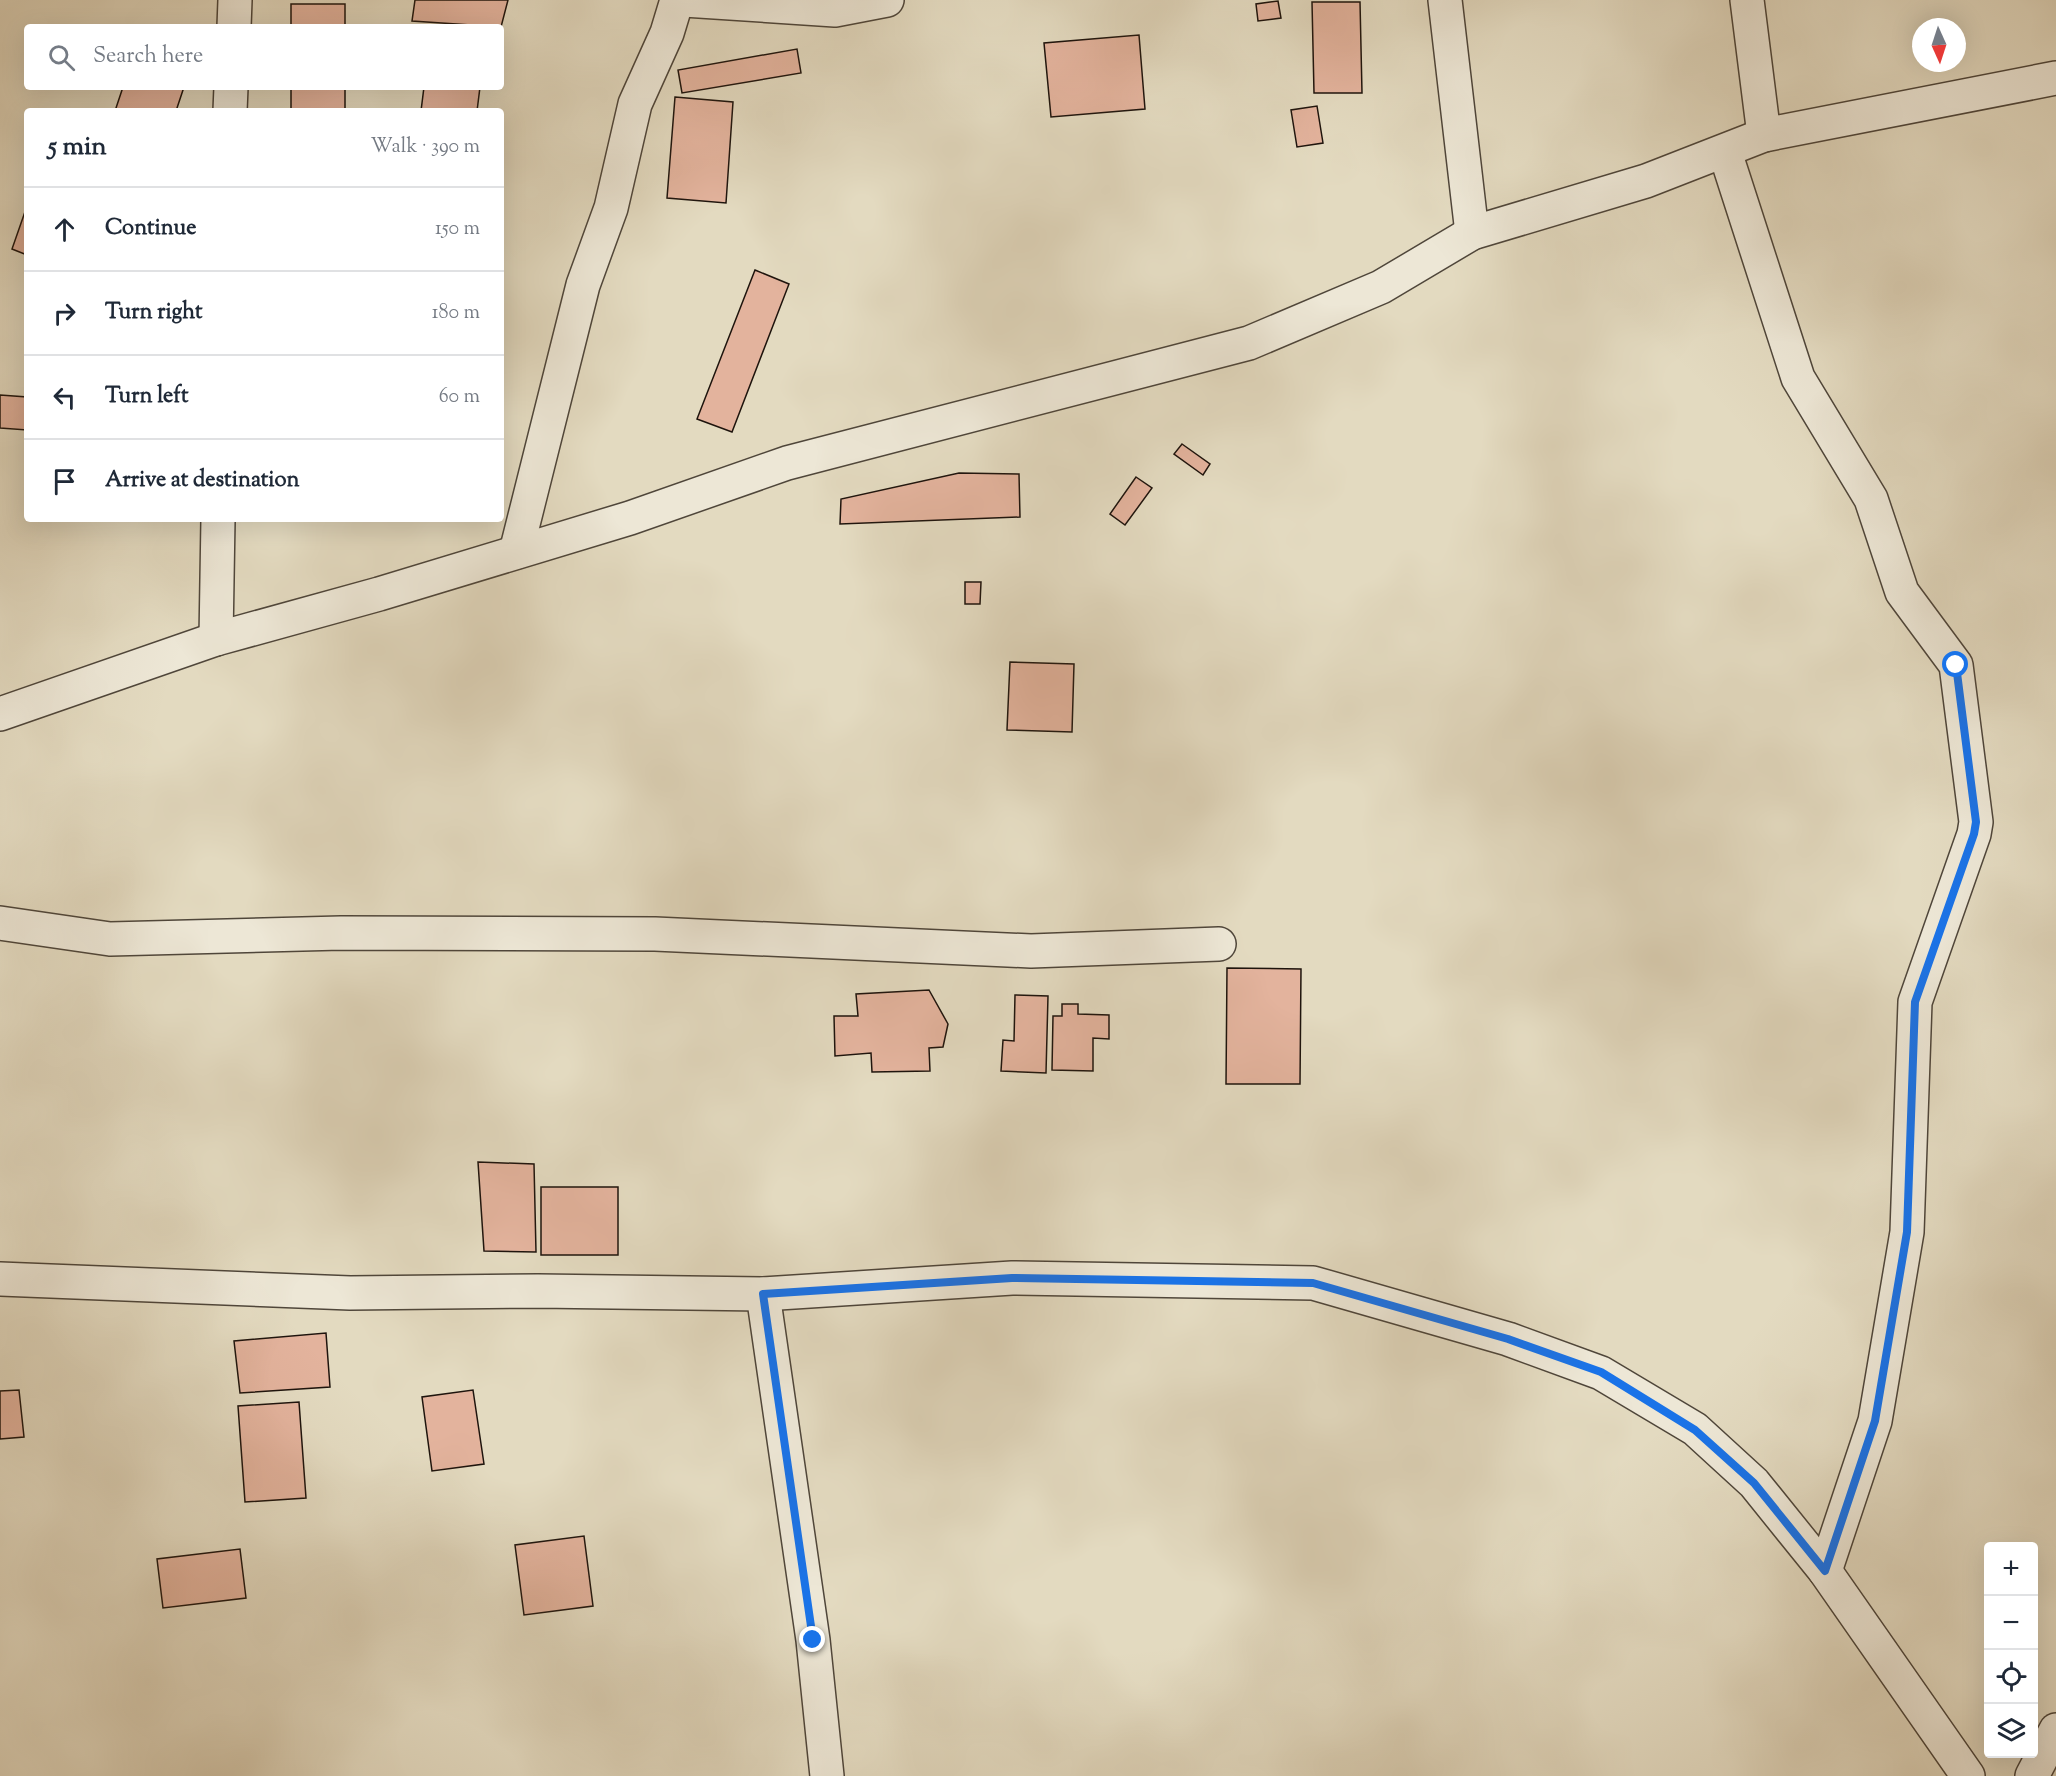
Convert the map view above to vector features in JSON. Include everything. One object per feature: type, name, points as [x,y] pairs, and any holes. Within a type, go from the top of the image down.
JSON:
[{"type":"street","points":[[234,0],[234,24]]},
{"type":"street","points":[[516,552],[584,285],[611,208],[635,104],[667,33],[677,0]]},
{"type":"street","points":[[684,0],[835,10],[887,0]]},
{"type":"street","points":[[1445,0],[1472,233]]},
{"type":"street","points":[[1747,0],[1764,135]]},
{"type":"street","points":[[0,714],[216,639],[630,518],[787,463],[1249,344],[1382,286],[1472,233],[1646,181],[1764,135],[2056,78]]},
{"type":"street","points":[[231,90],[231,108]]},
{"type":"street","points":[[1725,152],[1798,378],[1871,499],[1902,592],[1956,665],[1976,822],[1974,834],[1915,1002],[1907,1232],[1875,1421],[1825,1571]]},
{"type":"street","points":[[216,639],[218,522]]},
{"type":"street","points":[[0,923],[110,939],[341,933],[655,934],[1031,951],[1219,944]]},
{"type":"street","points":[[0,1279],[350,1293],[538,1291],[763,1294],[1012,1278],[1313,1283],[1498,1336],[1601,1372],[1695,1430],[1754,1483],[1825,1571],[1968,1776]]},
{"type":"street","points":[[763,1294],[813,1640],[827,1776]]},
{"type":"street","points":[[2032,1776],[2056,1730]]},
{"type":"building","points":[[415,0],[508,0],[502,24],[412,21]]},
{"type":"building","points":[[1278,1],[1281,18],[1258,21],[1256,4]]},
{"type":"building","points":[[1312,2],[1360,2],[1362,93],[1314,93]]},
{"type":"building","points":[[291,4],[345,4],[345,24],[291,24]]},
{"type":"building","points":[[1139,35],[1145,109],[1051,117],[1044,43]]},
{"type":"building","points":[[797,49],[801,73],[682,93],[678,70]]},
{"type":"building","points":[[122,90],[183,90],[177,108],[116,108]]},
{"type":"building","points":[[291,90],[345,90],[345,108],[291,108]]},
{"type":"building","points":[[424,90],[480,90],[477,108],[421,108]]},
{"type":"building","points":[[675,97],[733,102],[726,203],[667,198]]},
{"type":"building","points":[[1317,106],[1323,143],[1297,147],[1291,110]]},
{"type":"building","points":[[24,215],[24,254],[12,249]]},
{"type":"building","points":[[755,270],[789,284],[732,432],[697,419]]},
{"type":"building","points":[[0,395],[24,397],[24,430],[0,428]]},
{"type":"building","points":[[1182,444],[1210,464],[1203,475],[1174,454]]},
{"type":"building","points":[[959,473],[1019,474],[1020,517],[840,524],[841,499]]},
{"type":"building","points":[[1136,477],[1152,488],[1125,525],[1110,514]]},
{"type":"building","points":[[965,582],[981,582],[980,604],[965,604]]},
{"type":"building","points":[[1010,662],[1074,664],[1072,732],[1007,730]]},
{"type":"building","points":[[1227,968],[1301,969],[1300,1084],[1226,1084]]},
{"type":"building","points":[[929,990],[948,1024],[943,1047],[929,1048],[930,1071],[872,1072],[871,1053],[835,1056],[834,1016],[858,1016],[856,994]]},
{"type":"building","points":[[1015,995],[1048,996],[1046,1073],[1001,1071],[1003,1040],[1014,1041]]},
{"type":"building","points":[[1062,1004],[1078,1004],[1078,1014],[1109,1015],[1109,1039],[1093,1038],[1093,1071],[1052,1070],[1053,1016],[1062,1016]]},
{"type":"building","points":[[478,1162],[534,1164],[536,1252],[484,1251]]},
{"type":"building","points":[[541,1187],[618,1187],[618,1255],[541,1255]]},
{"type":"building","points":[[326,1333],[330,1387],[240,1393],[234,1341]]},
{"type":"building","points":[[19,1390],[24,1437],[0,1439],[0,1391]]},
{"type":"building","points":[[473,1390],[484,1464],[432,1471],[422,1397]]},
{"type":"building","points":[[299,1402],[306,1498],[245,1502],[238,1406]]},
{"type":"building","points":[[584,1536],[593,1606],[524,1615],[515,1545]]},
{"type":"building","points":[[240,1549],[246,1598],[163,1608],[157,1559]]},
{"type":"route","points":[[813,1640],[763,1294],[1012,1278],[1313,1283],[1508,1339],[1601,1372],[1695,1430],[1754,1483],[1825,1571],[1875,1421],[1907,1232],[1915,1002],[1974,834],[1976,822],[1956,665]]}]
